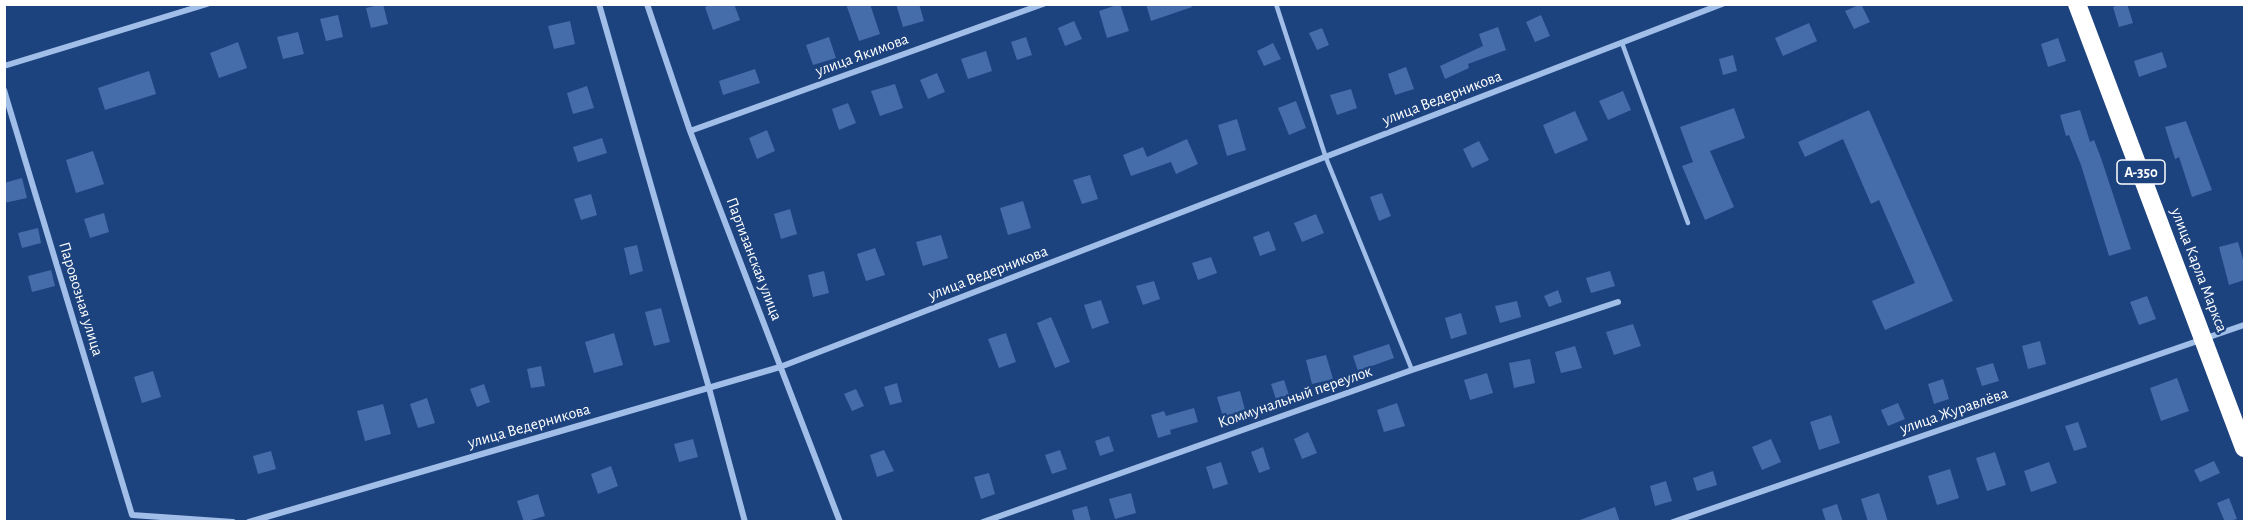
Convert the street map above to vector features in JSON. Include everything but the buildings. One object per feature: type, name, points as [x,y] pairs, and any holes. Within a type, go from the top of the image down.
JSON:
[{"type":"highway","name":"улица Карла Маркса","points":[[2077,4],[2244,448]]},
{"type":"street","points":[[4,66],[207,4]]},
{"type":"street","points":[[599,4],[745,522]]},
{"type":"street","name":"Партизанская улица","points":[[647,4],[690,130],[840,522]]},
{"type":"street","name":"улица Якимова","points":[[690,130],[1043,4]]},
{"type":"street","name":"улица Ведерникова","points":[[249,522],[266,519],[780,367],[1722,4]]},
{"type":"street","name":"Паровозная улица","points":[[4,90],[132,515]]},
{"type":"street","name":"Коммунальный переулок","points":[[983,522],[1412,370],[1618,302]]},
{"type":"street","name":"улица Журавлёва","points":[[1673,522],[2244,325]]},
{"type":"street","points":[[132,515],[233,522]]},
{"type":"lane","points":[[1276,4],[1326,158],[1412,370]]},
{"type":"lane","points":[[1622,43],[1688,223]]},
{"type":"lane","points":[[127,522],[132,515]]}]
